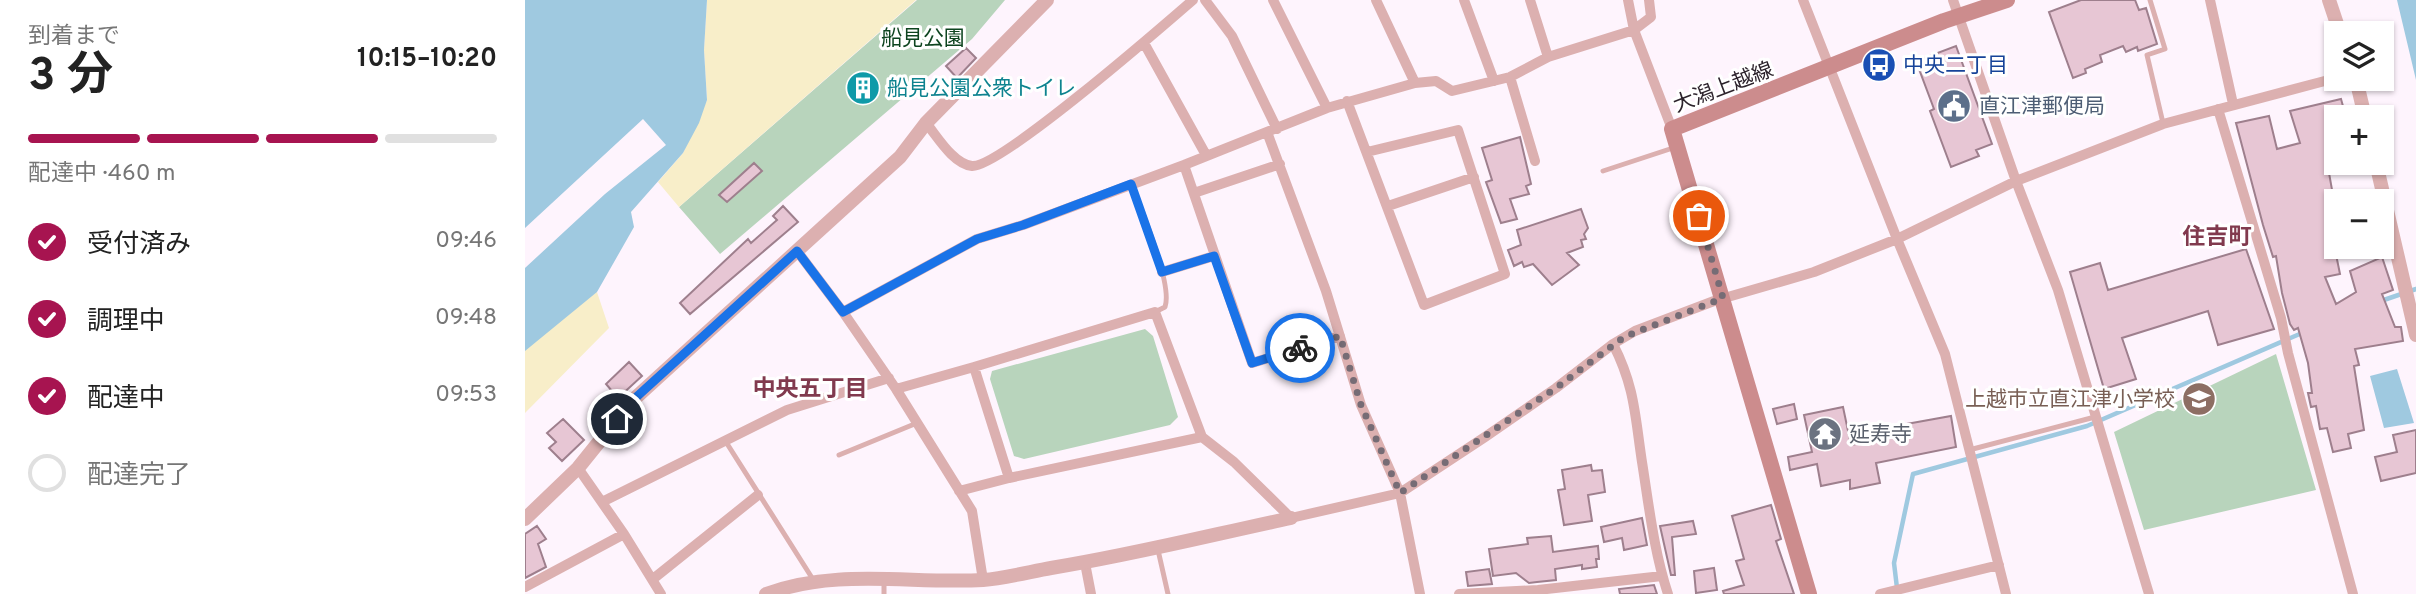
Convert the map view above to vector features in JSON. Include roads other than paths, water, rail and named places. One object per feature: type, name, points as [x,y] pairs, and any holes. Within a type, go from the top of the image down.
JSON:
[{"type":"main road","name":"大潟上越線","points":[[1809,594],[1672,129],[1958,16],[2007,0]]},
{"type":"street","points":[[525,519],[578,468],[632,401],[900,157],[926,123],[1047,0]]},
{"type":"street","points":[[926,123],[964,164],[982,165],[1028,135],[1144,43],[1193,0]]},
{"type":"street","points":[[1205,0],[1232,36],[1272,131],[1280,164],[1361,405],[1400,493],[1420,594]]},
{"type":"street","points":[[1273,0],[1327,108]]},
{"type":"street","points":[[1376,0],[1415,83]]},
{"type":"street","points":[[1464,0],[1493,81]]},
{"type":"street","points":[[1530,0],[1548,57]]},
{"type":"street","points":[[1628,0],[1634,30],[1672,129]]},
{"type":"street","points":[[843,312],[977,239],[1023,225],[1184,165],[1327,108],[1415,83],[1436,81],[1452,91],[1510,77],[1548,57],[1634,30],[1651,17],[1649,0]]},
{"type":"street","points":[[1803,0],[1828,68],[1945,354],[2006,594]]},
{"type":"street","points":[[1953,0],[2016,181],[2058,290],[2149,594]]},
{"type":"street","points":[[2210,0],[2233,104]]},
{"type":"street","points":[[2329,0],[2336,21]]},
{"type":"street","points":[[1144,43],[1206,155]]},
{"type":"street","points":[[1510,77],[1535,161]]},
{"type":"street","points":[[766,594],[814,582],[884,578],[983,580],[1086,563],[1400,493],[1635,331],[1723,298],[1814,272],[1897,239],[2016,181],[2163,124],[2324,81]]},
{"type":"street","points":[[1347,102],[1423,305],[1505,274],[1458,131],[1367,152]]},
{"type":"street","points":[[2218,108],[2281,318],[2353,594]]},
{"type":"street","points":[[1194,193],[1280,164]]},
{"type":"street","points":[[1184,165],[1252,363],[1340,336]]},
{"type":"street","points":[[2378,175],[2416,335]]},
{"type":"street","points":[[1388,206],[1474,177]]},
{"type":"street","points":[[797,251],[896,389],[972,511],[983,580]]},
{"type":"street","points":[[1162,272],[1214,256]]},
{"type":"street","points":[[896,389],[1156,312],[1202,437],[1234,462],[1291,518]]},
{"type":"street","points":[[1613,344],[1632,388],[1662,576],[1668,594]]},
{"type":"street","points":[[974,367],[1009,478]]},
{"type":"street","points":[[602,502],[787,411],[888,378]]},
{"type":"street","points":[[959,491],[1202,437]]},
{"type":"street","points":[[578,468],[624,534],[661,594]]},
{"type":"street","points":[[653,579],[758,495]]},
{"type":"street","points":[[525,587],[624,534]]},
{"type":"street","points":[[1086,563],[1091,594]]},
{"type":"street","points":[[1880,594],[1999,565]]},
{"type":"street","points":[[1459,594],[1538,590],[1662,576]]},
{"type":"lane","points":[[2150,0],[2165,49],[2147,55],[2163,124]]},
{"type":"lane","points":[[1603,171],[1677,146]]},
{"type":"lane","points":[[1131,184],[1162,272],[1167,300],[1165,307],[1156,312]]},
{"type":"lane","points":[[1969,450],[2097,417]]},
{"type":"lane","points":[[839,455],[917,423]]},
{"type":"lane","points":[[726,442],[814,582]]},
{"type":"lane","points":[[1157,547],[1168,594]]},
{"type":"lane","points":[[884,578],[884,594]]},
{"type":"water","points":[[525,0],[707,0],[704,50],[707,100],[699,123],[683,153],[631,212],[634,227],[597,292],[525,351]]},
{"type":"water","points":[[2397,0],[2416,0],[2416,80]]},
{"type":"water","points":[[2397,369],[2414,423],[2384,428],[2370,376]]},
{"type":"waterway","points":[[2378,302],[2416,289]]},
{"type":"waterway","points":[[1897,588],[1894,563],[1913,474],[2087,426],[2302,333]]},
{"type":"place","name":"中央二丁目","points":[[1879,65]]},
{"type":"place","name":"船見公園公衆トイレ","points":[[863,88]]},
{"type":"place","name":"直江津郵便局","points":[[1954,106]]},
{"type":"place","name":"上越市立直江津小学校","points":[[2199,399]]},
{"type":"place","name":"延寿寺","points":[[1825,434]]},
{"type":"district","name":"住吉町","points":[[2217,236]]},
{"type":"district","name":"中央五丁目","points":[[810,388]]},
{"type":"park label","name":"船見公園","points":[[923,38]]}]
